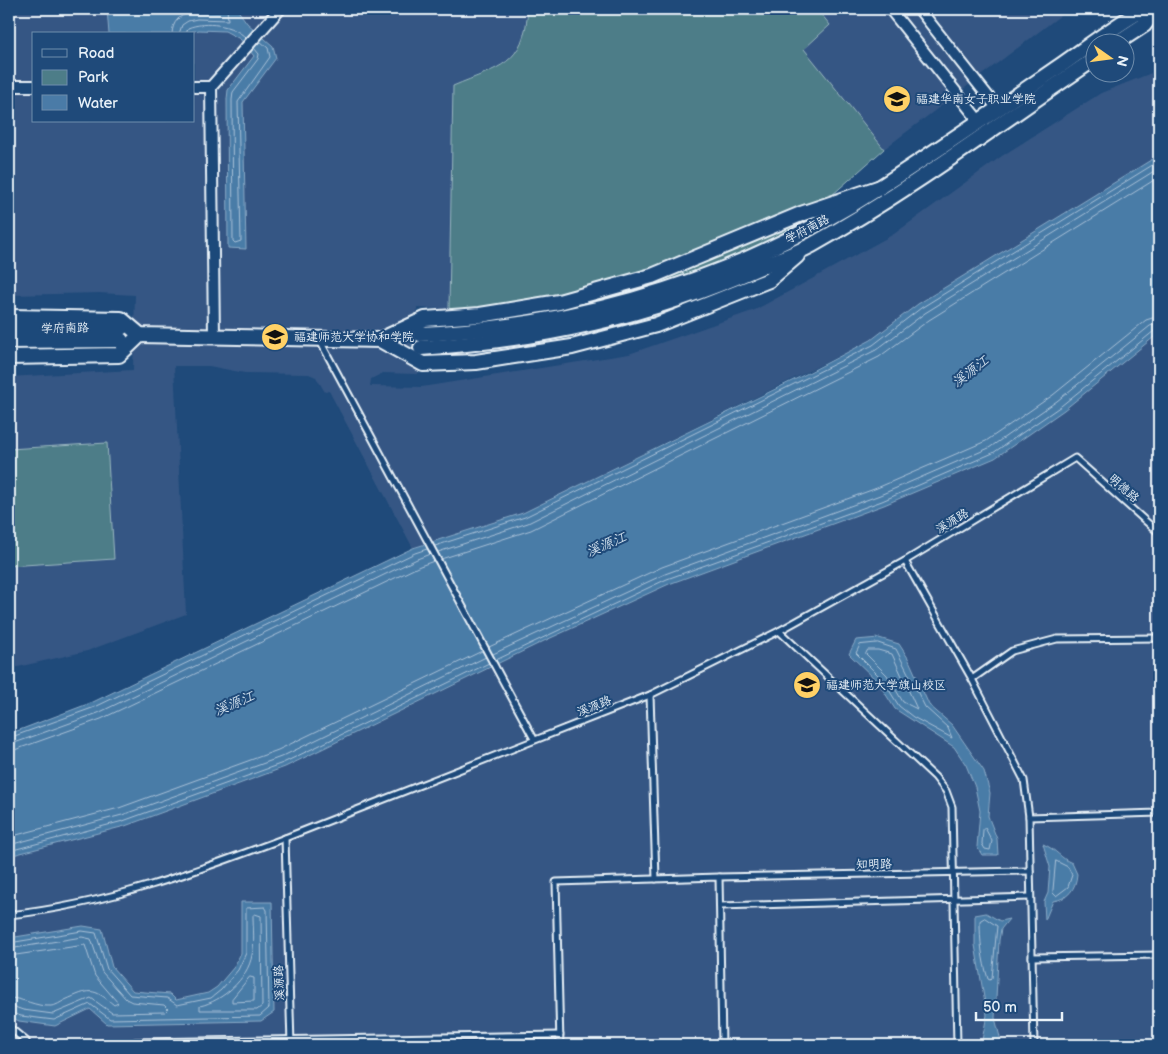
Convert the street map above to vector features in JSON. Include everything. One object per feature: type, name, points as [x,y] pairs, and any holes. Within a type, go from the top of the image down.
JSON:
[{"type":"main road","name":"学府南路","points":[[1086,65],[888,199],[810,246],[734,279],[652,309],[566,331],[481,344],[420,341],[563,318],[649,297],[729,266],[803,233],[881,187],[1144,9]]},
{"type":"main road","points":[[1133,32],[1144,25],[1156,9]]},
{"type":"main road","points":[[9,317],[121,319],[140,335],[380,340],[425,319],[480,315],[559,302],[652,276],[801,214],[881,187]]},
{"type":"main road","points":[[380,340],[423,364],[476,362],[572,347],[656,325],[769,280],[810,246]]},
{"type":"main road","name":"学府南路","points":[[9,329],[121,334],[9,341]]},
{"type":"main road","points":[[9,356],[119,355],[140,335]]},
{"type":"street","points":[[214,336],[210,87],[280,9]]},
{"type":"street","points":[[890,9],[979,121]]},
{"type":"street","points":[[920,9],[998,108]]},
{"type":"street","points":[[9,86],[32,86]]},
{"type":"street","points":[[195,87],[210,87]]},
{"type":"lane","points":[[318,339],[502,684],[534,739]]},
{"type":"lane","name":"明德路","points":[[1075,458],[1159,533]]},
{"type":"lane","name":"溪源路","points":[[291,1042],[286,838],[650,695],[779,631],[905,561],[1075,458]]},
{"type":"lane","points":[[905,561],[972,679],[1024,780],[1029,817],[1034,1045]]},
{"type":"lane","points":[[779,631],[935,777],[946,792],[952,807],[957,1045]]},
{"type":"lane","points":[[972,679],[1012,651],[1056,639],[1159,638]]},
{"type":"lane","points":[[650,695],[656,879]]},
{"type":"lane","points":[[1029,817],[1159,814]]},
{"type":"lane","points":[[9,915],[56,910],[116,896],[171,880],[286,838]]},
{"type":"lane","name":"知明路","points":[[560,1035],[556,882],[1030,871]]},
{"type":"lane","points":[[719,877],[722,1045]]},
{"type":"lane","points":[[720,906],[1030,897]]},
{"type":"lane","points":[[1032,957],[1159,954]]},
{"type":"lane","points":[[9,1027],[26,1041],[27,1045]]},
{"type":"lane","points":[[122,1045],[136,1042],[291,1042],[560,1035],[560,1045]]},
{"type":"lane","points":[[427,1039],[427,1045]]},
{"type":"shaded area","name":"福建师范大学协和学院","points":[[9,9],[528,9],[525,34],[516,55],[508,62],[453,86],[449,309],[417,308],[418,374],[383,373],[371,379],[370,386],[422,387],[629,354],[755,310],[894,234],[1002,156],[1101,93],[1129,82],[1136,82],[1136,79],[1159,70],[1159,155],[918,304],[871,340],[523,513],[413,548],[329,391],[325,392],[316,377],[309,374],[245,373],[209,366],[174,366],[186,614],[87,651],[9,669],[9,377],[133,370],[135,295],[99,293],[9,295]]},
{"type":"shaded area","name":"福建华南女子职业学院","points":[[817,9],[1069,9],[884,149],[803,49],[830,25]]},
{"type":"shaded area","name":"福建师范大学旗山校区","points":[[1159,333],[1159,1045],[9,1045],[9,856],[125,826],[285,767],[544,641],[669,584],[884,505],[995,458]]},
{"type":"green space","points":[[528,9],[817,9],[830,25],[804,49],[884,149],[787,235],[654,293],[527,317],[449,309],[453,86],[496,68],[515,53],[526,28]]},
{"type":"green space","points":[[107,443],[114,559],[9,566],[9,449]]},
{"type":"water","points":[[107,9],[237,9],[247,23],[273,46],[276,58],[243,102],[246,249],[228,248],[227,99],[228,90],[254,56],[240,39],[225,31],[109,32]]},
{"type":"water","name":"溪源江","points":[[1159,155],[1159,333],[1064,410],[995,458],[884,505],[669,584],[544,641],[285,767],[125,826],[9,856],[9,734],[93,702],[413,548],[523,513],[806,374],[871,340],[918,304]]},
{"type":"water","points":[[879,638],[899,644],[908,658],[929,705],[952,725],[984,771],[990,793],[988,816],[997,839],[998,855],[982,855],[977,847],[980,811],[975,787],[966,765],[954,747],[895,709],[878,682],[849,654],[856,640]]},
{"type":"water","points":[[1043,844],[1072,863],[1077,874],[1073,889],[1067,896],[1053,901],[1045,920],[1044,902],[1048,893],[1050,867]]},
{"type":"water","points":[[241,902],[272,902],[274,1012],[261,1021],[107,1024],[90,1009],[55,1026],[19,1021],[9,1016],[9,938],[83,926],[102,929],[112,967],[133,991],[170,994],[176,1000],[208,993],[217,987],[234,967],[241,953]]},
{"type":"water","points":[[986,913],[1000,921],[1009,919],[1001,929],[999,940],[995,1018],[1002,1045],[981,1045],[987,1015],[975,945],[975,915]]},
{"type":"tunnel","points":[[389,347],[421,348]]},
{"type":"place","name":"福建华南女子职业学院","points":[[897,99]]},
{"type":"place","name":"福建师范大学协和学院","points":[[275,337]]},
{"type":"place","name":"福建师范大学旗山校区","points":[[807,685]]}]
